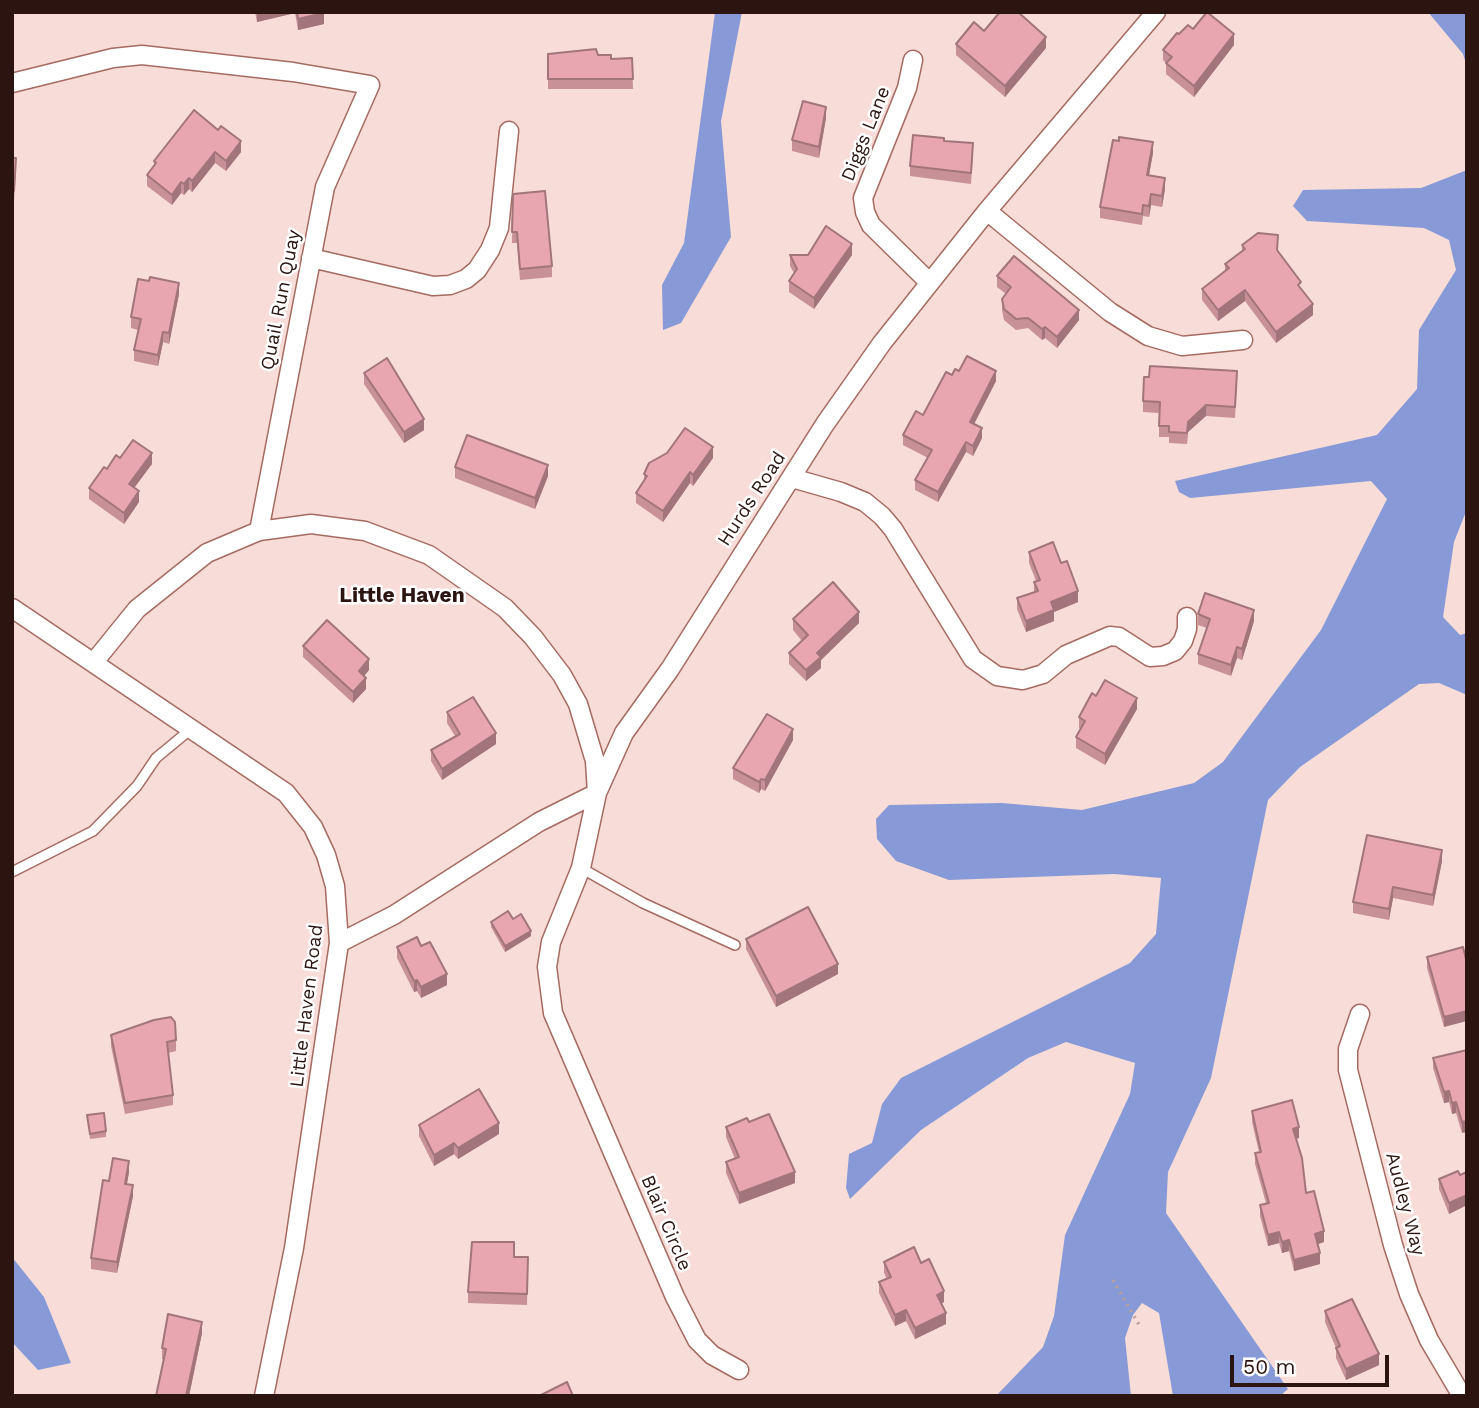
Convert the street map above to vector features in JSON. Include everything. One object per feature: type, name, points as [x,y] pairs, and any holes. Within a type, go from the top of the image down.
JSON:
[{"type":"street","name":"Hurds Road","points":[[597,793],[624,733],[670,668],[882,343],[929,282],[1156,12]]},
{"type":"street","name":"Quail Run Quay","points":[[12,83],[113,58],[142,55],[293,72],[370,85],[325,187],[259,531]]},
{"type":"street","name":"Diggs Lane","points":[[913,60],[907,88],[863,198],[871,225],[929,282]]},
{"type":"street","points":[[311,258],[433,286],[450,285],[466,279],[477,270],[490,250],[499,228],[509,131]]},
{"type":"street","points":[[988,211],[1110,312],[1148,337],[1182,346],[1243,340]]},
{"type":"street","points":[[792,478],[865,502],[882,516],[893,529],[973,659],[997,676],[1023,680],[1043,674],[1066,655],[1110,636],[1119,637],[1150,657],[1163,656],[1183,641],[1187,617]]},
{"type":"street","points":[[94,662],[136,610],[207,553],[259,531],[300,525],[339,526],[398,541],[457,573],[505,608],[533,637],[562,676],[578,704],[595,761],[597,793],[539,822],[394,915],[339,943]]},
{"type":"street","name":"Little Haven Road","points":[[12,608],[286,793],[313,827],[326,855],[340,916],[339,943],[294,1248],[264,1396]]},
{"type":"street","name":"Blair Circle","points":[[597,793],[581,868],[551,942],[547,967],[553,1013],[674,1297],[697,1340],[712,1355],[739,1370]]},
{"type":"street","name":"Audley Way","points":[[1360,1014],[1348,1049],[1348,1070],[1393,1245],[1409,1294],[1430,1340],[1462,1396]]},
{"type":"lane","points":[[12,872],[93,831],[137,786],[156,758],[191,729]]},
{"type":"lane","points":[[581,868],[643,903],[735,945]]},
{"type":"path","points":[[1113,1280],[1141,1328]]},
{"type":"water","points":[[715,12],[742,12],[721,121],[731,237],[681,323],[663,330],[662,285],[684,243]]},
{"type":"water","points":[[1428,12],[1467,12],[1467,67],[1463,54]]},
{"type":"water","points":[[1467,170],[1467,509],[1454,542],[1443,617],[1460,635],[1467,633],[1467,695],[1439,683],[1419,684],[1300,767],[1268,800],[1211,1078],[1168,1172],[1166,1213],[1288,1389],[1280,1396],[1173,1396],[1159,1313],[1142,1303],[1133,1315],[1125,1338],[1131,1396],[996,1396],[1043,1347],[1054,1316],[1065,1235],[1130,1094],[1135,1063],[1066,1042],[1028,1058],[921,1130],[850,1199],[846,1188],[849,1154],[872,1143],[882,1104],[901,1078],[1130,963],[1156,934],[1161,878],[1114,874],[949,880],[896,861],[877,839],[876,819],[889,805],[1002,803],[1082,810],[1194,783],[1223,762],[1321,630],[1387,499],[1371,481],[1190,498],[1179,492],[1175,481],[1377,435],[1417,389],[1419,330],[1456,270],[1449,240],[1424,228],[1307,221],[1293,206],[1303,190],[1421,188]]},
{"type":"water","points":[[12,1257],[44,1297],[71,1363],[38,1370],[12,1342]]},
{"type":"building","points":[[297,12],[323,12],[324,13],[298,19]]},
{"type":"building","points":[[1000,12],[1018,12],[1046,37],[1005,86],[956,44],[974,22],[984,31]]},
{"type":"building","points":[[1207,12],[1234,34],[1194,86],[1166,63],[1172,57],[1163,50],[1177,33],[1188,25],[1193,29]]},
{"type":"building","points":[[596,49],[598,55],[611,55],[611,59],[632,58],[633,79],[548,79],[548,54]]},
{"type":"building","points":[[803,101],[826,107],[819,147],[792,140]]},
{"type":"building","points":[[194,110],[218,130],[221,126],[241,141],[226,161],[215,152],[192,181],[189,178],[184,184],[181,182],[172,195],[147,175],[156,163],[154,161]]},
{"type":"building","points":[[913,135],[973,143],[971,173],[910,166]]},
{"type":"building","points":[[1119,137],[1153,142],[1147,175],[1165,178],[1162,196],[1151,194],[1149,206],[1143,205],[1142,214],[1100,207],[1113,140],[1119,141]]},
{"type":"building","points":[[12,158],[16,158],[14,191],[12,190]]},
{"type":"building","points":[[545,191],[552,266],[520,269],[517,232],[512,232],[513,194]]},
{"type":"building","points":[[826,226],[852,244],[814,298],[789,281],[797,269],[790,255],[808,255]]},
{"type":"building","points":[[1258,233],[1278,235],[1277,250],[1301,282],[1298,285],[1313,304],[1276,332],[1245,290],[1218,310],[1202,289],[1229,268],[1225,264],[1245,249],[1242,245]]},
{"type":"building","points":[[1014,256],[1079,310],[1057,337],[1028,318],[1016,319],[1004,309],[1002,299],[1011,287],[997,276]]},
{"type":"building","points":[[150,277],[179,283],[169,333],[163,332],[158,355],[134,350],[141,319],[131,317],[138,279],[149,281]]},
{"type":"building","points":[[967,356],[996,371],[970,422],[982,428],[973,446],[966,442],[938,492],[915,480],[932,450],[903,435],[916,411],[923,415],[946,372],[952,375],[955,369],[959,371]]},
{"type":"building","points":[[387,358],[424,419],[404,432],[364,373]]},
{"type":"building","points":[[1150,366],[1237,371],[1235,407],[1206,405],[1188,422],[1187,433],[1169,432],[1169,426],[1159,426],[1160,402],[1143,401],[1144,377],[1149,377]]},
{"type":"building","points":[[685,428],[713,447],[693,475],[690,472],[663,511],[636,493],[647,476],[644,474],[649,463],[667,453]]},
{"type":"building","points":[[467,435],[548,465],[535,498],[455,467]]},
{"type":"building","points":[[133,440],[152,453],[129,484],[139,491],[124,513],[89,488],[104,467],[107,469],[116,455],[120,458]]},
{"type":"building","points":[[1053,542],[1061,563],[1067,561],[1078,591],[1051,602],[1054,610],[1026,621],[1017,598],[1038,591],[1034,582],[1040,580],[1029,552]]},
{"type":"building","points":[[833,582],[859,612],[817,653],[821,657],[806,670],[789,653],[808,635],[793,619]]},
{"type":"building","points":[[1205,593],[1254,610],[1242,649],[1237,647],[1231,665],[1198,654],[1210,619],[1198,614]]},
{"type":"building","points":[[327,620],[369,659],[359,671],[366,678],[353,692],[303,646]]},
{"type":"building","points":[[1105,680],[1137,698],[1105,754],[1076,737],[1085,721],[1079,717],[1092,693],[1096,696]]},
{"type":"building","points":[[473,697],[496,733],[442,769],[431,750],[460,734],[447,712]]},
{"type":"building","points":[[767,714],[793,729],[765,780],[761,779],[759,782],[733,768]]},
{"type":"building","points":[[1367,835],[1442,850],[1433,895],[1393,887],[1389,909],[1353,902]]},
{"type":"building","points":[[808,907],[838,964],[776,996],[746,939]]},
{"type":"building","points":[[508,911],[513,919],[521,914],[531,931],[505,946],[491,922]]},
{"type":"building","points":[[417,937],[421,946],[430,942],[447,974],[421,987],[417,980],[414,981],[397,947]]},
{"type":"building","points":[[1463,947],[1467,963],[1467,1011],[1444,1017],[1427,957]]},
{"type":"building","points":[[171,1017],[175,1022],[176,1040],[167,1042],[173,1095],[125,1103],[111,1035]]},
{"type":"building","points":[[1467,1050],[1467,1121],[1462,1122],[1456,1102],[1452,1103],[1449,1091],[1444,1092],[1433,1058]]},
{"type":"building","points":[[479,1089],[499,1123],[458,1148],[454,1143],[434,1155],[419,1125]]},
{"type":"building","points":[[1292,1100],[1299,1127],[1293,1129],[1302,1158],[1306,1193],[1314,1191],[1324,1231],[1315,1234],[1320,1253],[1294,1260],[1289,1240],[1282,1242],[1279,1232],[1268,1235],[1260,1205],[1269,1203],[1255,1153],[1261,1152],[1252,1111]]},
{"type":"building","points":[[104,1113],[106,1131],[90,1134],[87,1115]]},
{"type":"building","points":[[769,1114],[795,1172],[739,1193],[726,1162],[739,1157],[726,1127],[747,1118],[749,1122]]},
{"type":"building","points":[[113,1158],[129,1161],[125,1184],[133,1185],[117,1262],[91,1258],[103,1180],[109,1181]]},
{"type":"building","points":[[1458,1171],[1460,1175],[1467,1172],[1467,1200],[1465,1196],[1449,1203],[1439,1179]]},
{"type":"building","points":[[472,1242],[514,1242],[514,1257],[528,1257],[527,1294],[468,1292]]},
{"type":"building","points":[[914,1247],[921,1263],[929,1259],[944,1291],[937,1295],[946,1313],[915,1328],[906,1310],[895,1315],[879,1282],[891,1277],[884,1262]]},
{"type":"building","points":[[1352,1299],[1379,1354],[1346,1369],[1336,1348],[1340,1346],[1325,1311]]},
{"type":"building","points":[[168,1314],[202,1322],[186,1396],[156,1396],[166,1349],[162,1348]]},
{"type":"building","points":[[567,1382],[573,1396],[539,1396]]},
{"type":"district","name":"Little Haven","points":[[402,596]]}]
